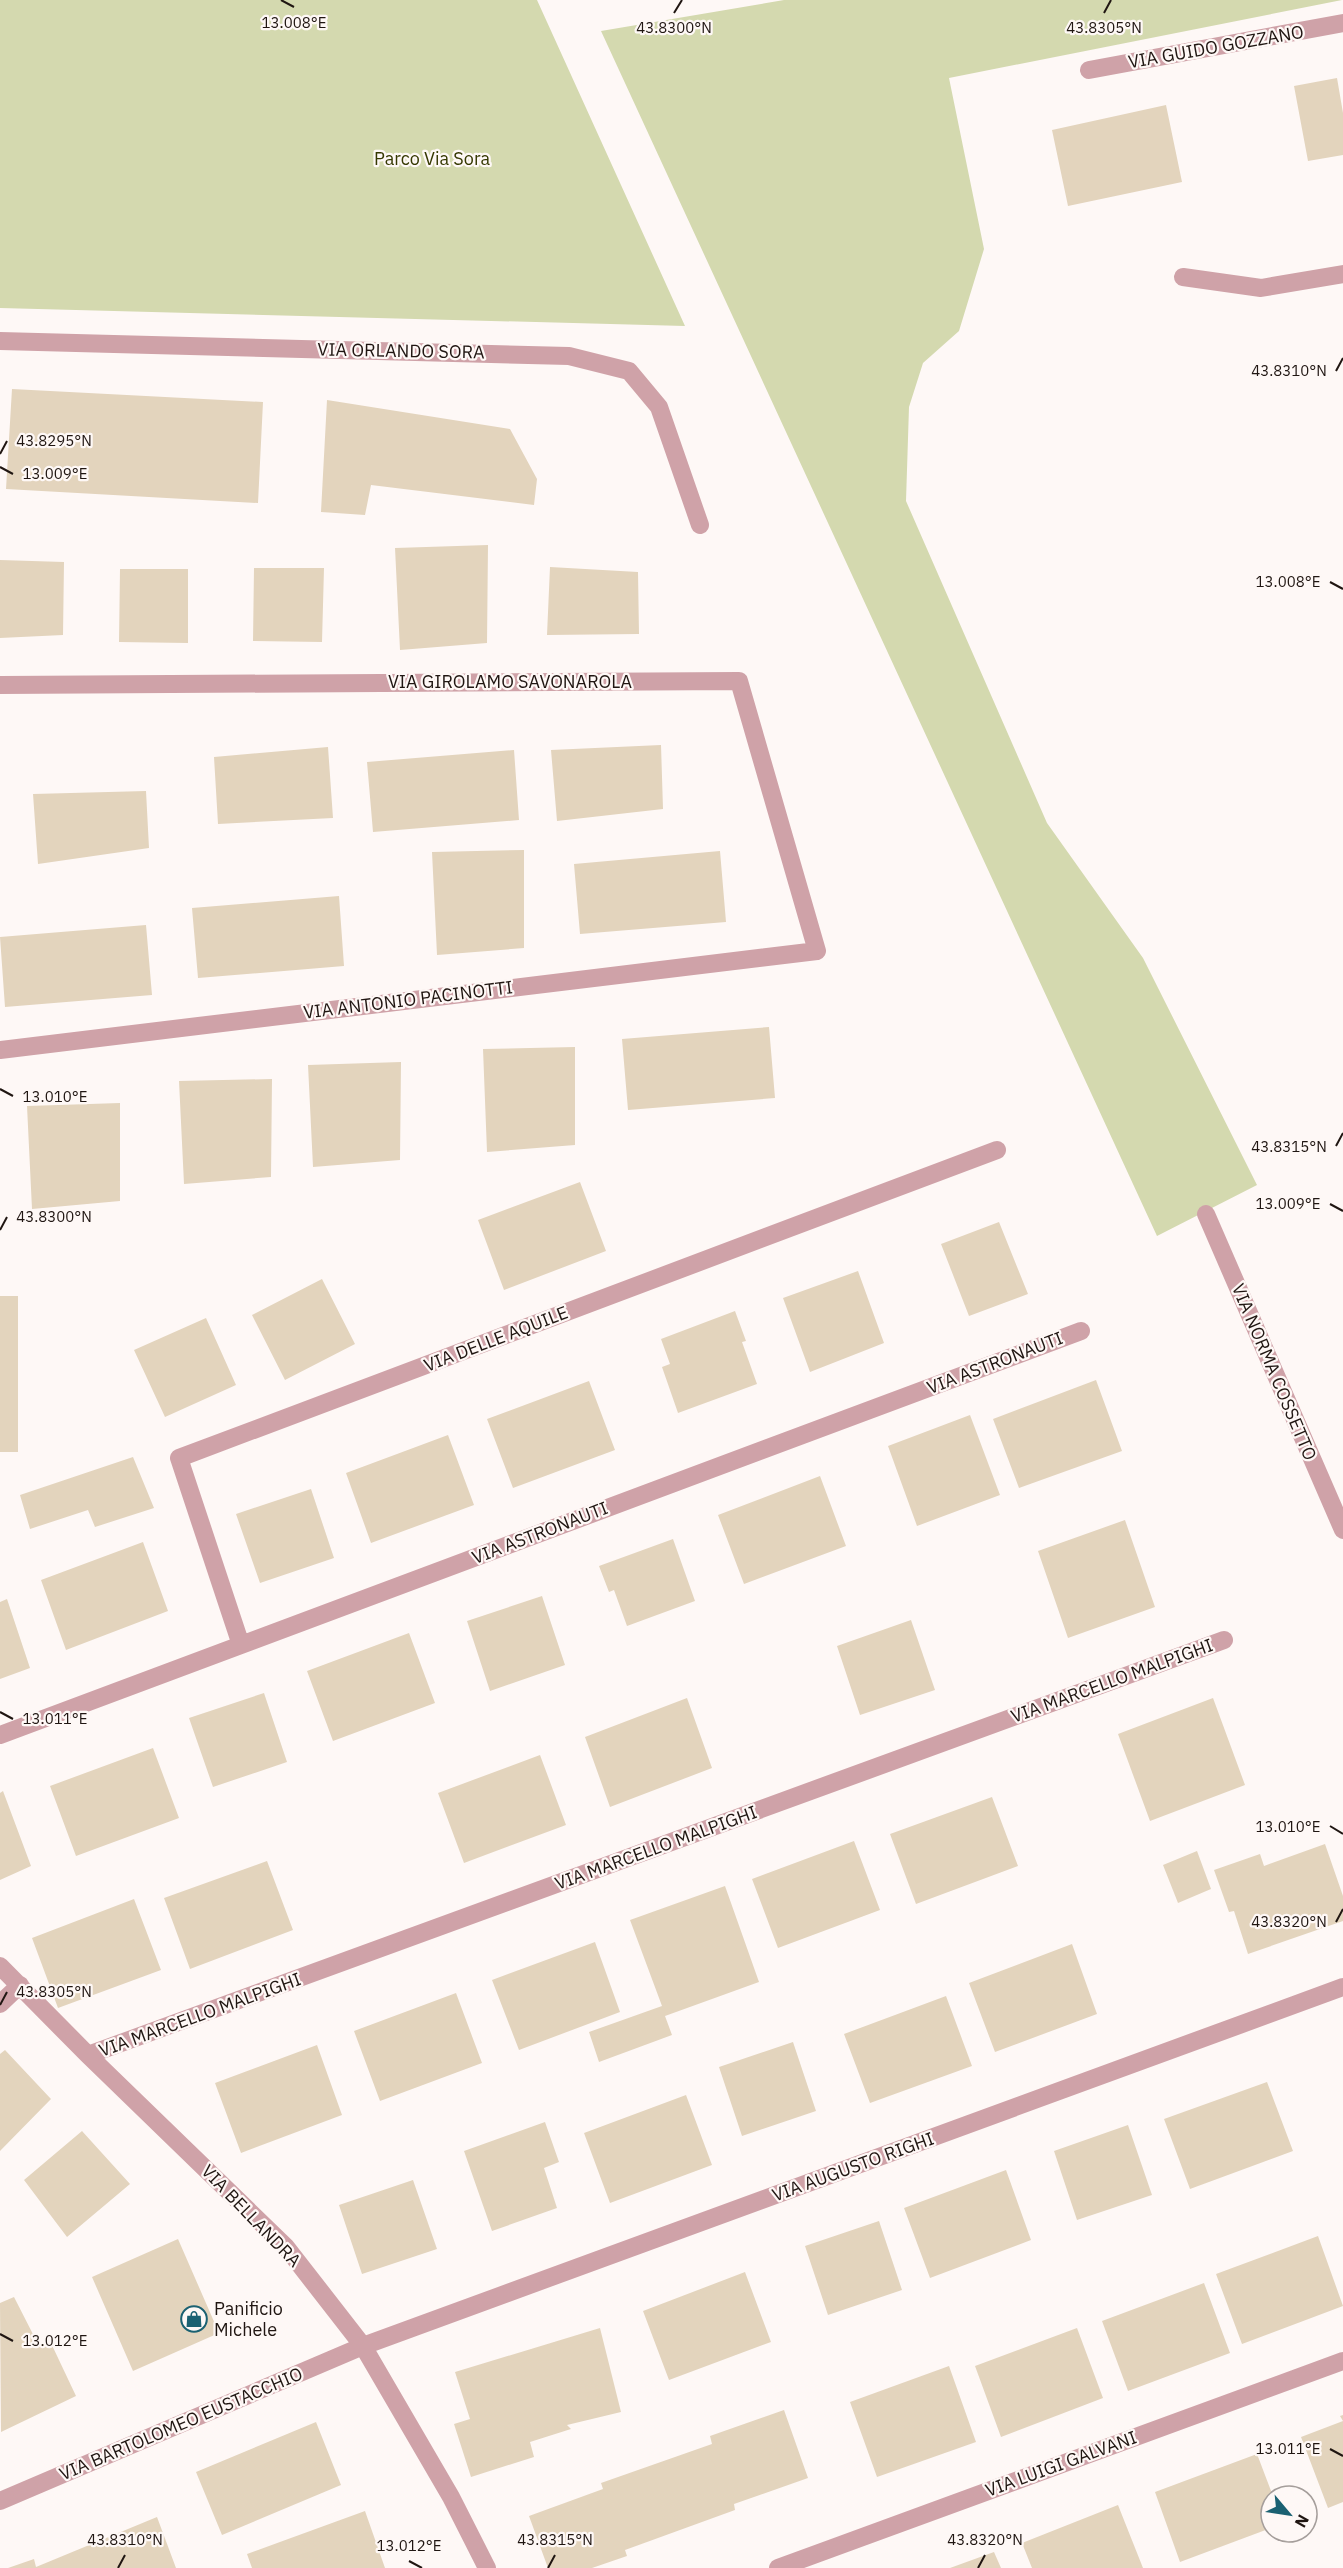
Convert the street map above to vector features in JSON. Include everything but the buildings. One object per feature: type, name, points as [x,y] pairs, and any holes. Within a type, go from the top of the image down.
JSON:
[{"type":"street","name":"VIA GUIDO GOZZANO","points":[[1089,70],[1343,23]]},
{"type":"street","points":[[1183,277],[1261,288],[1343,274]]},
{"type":"street","name":"VIA ORLANDO SORA","points":[[0,341],[569,356],[629,371],[659,407],[700,525]]},
{"type":"street","name":"VIA GIROLAMO SAVONAROLA","points":[[0,685],[739,681],[817,951]]},
{"type":"street","name":"VIA ANTONIO PACINOTTI","points":[[0,1050],[817,951]]},
{"type":"street","name":"VIA DELLE AQUILE","points":[[241,1645],[179,1458],[997,1150]]},
{"type":"street","name":"VIA NORMA COSSETTO","points":[[1206,1214],[1343,1530]]},
{"type":"street","name":"VIA ASTRONAUTI","points":[[0,1736],[1080,1331]]},
{"type":"street","name":"VIA MARCELLO MALPIGHI","points":[[88,2055],[1224,1640]]},
{"type":"street","name":"VIA BELLANDRA","points":[[0,1966],[88,2055],[286,2247],[363,2346],[451,2497],[487,2568]]},
{"type":"street","points":[[0,2004],[20,1985]]},
{"type":"street","name":"VIA AUGUSTO RIGHI","points":[[363,2346],[1343,1987]]},
{"type":"street","name":"VIA BARTOLOMEO EUSTACCHIO","points":[[0,2502],[363,2346]]},
{"type":"street","name":"VIA LUIGI GALVANI","points":[[778,2568],[1343,2361]]},
{"type":"green space","name":"Parco Via Sora","points":[[0,0],[537,0],[685,326],[0,308]]},
{"type":"green space","points":[[784,0],[1342,0],[949,78],[984,249],[959,331],[923,363],[909,407],[906,501],[1047,823],[1143,958],[1257,1185],[1157,1236],[601,31]]},
{"type":"place","name":"Panificio Michele","points":[[194,2319]]}]
